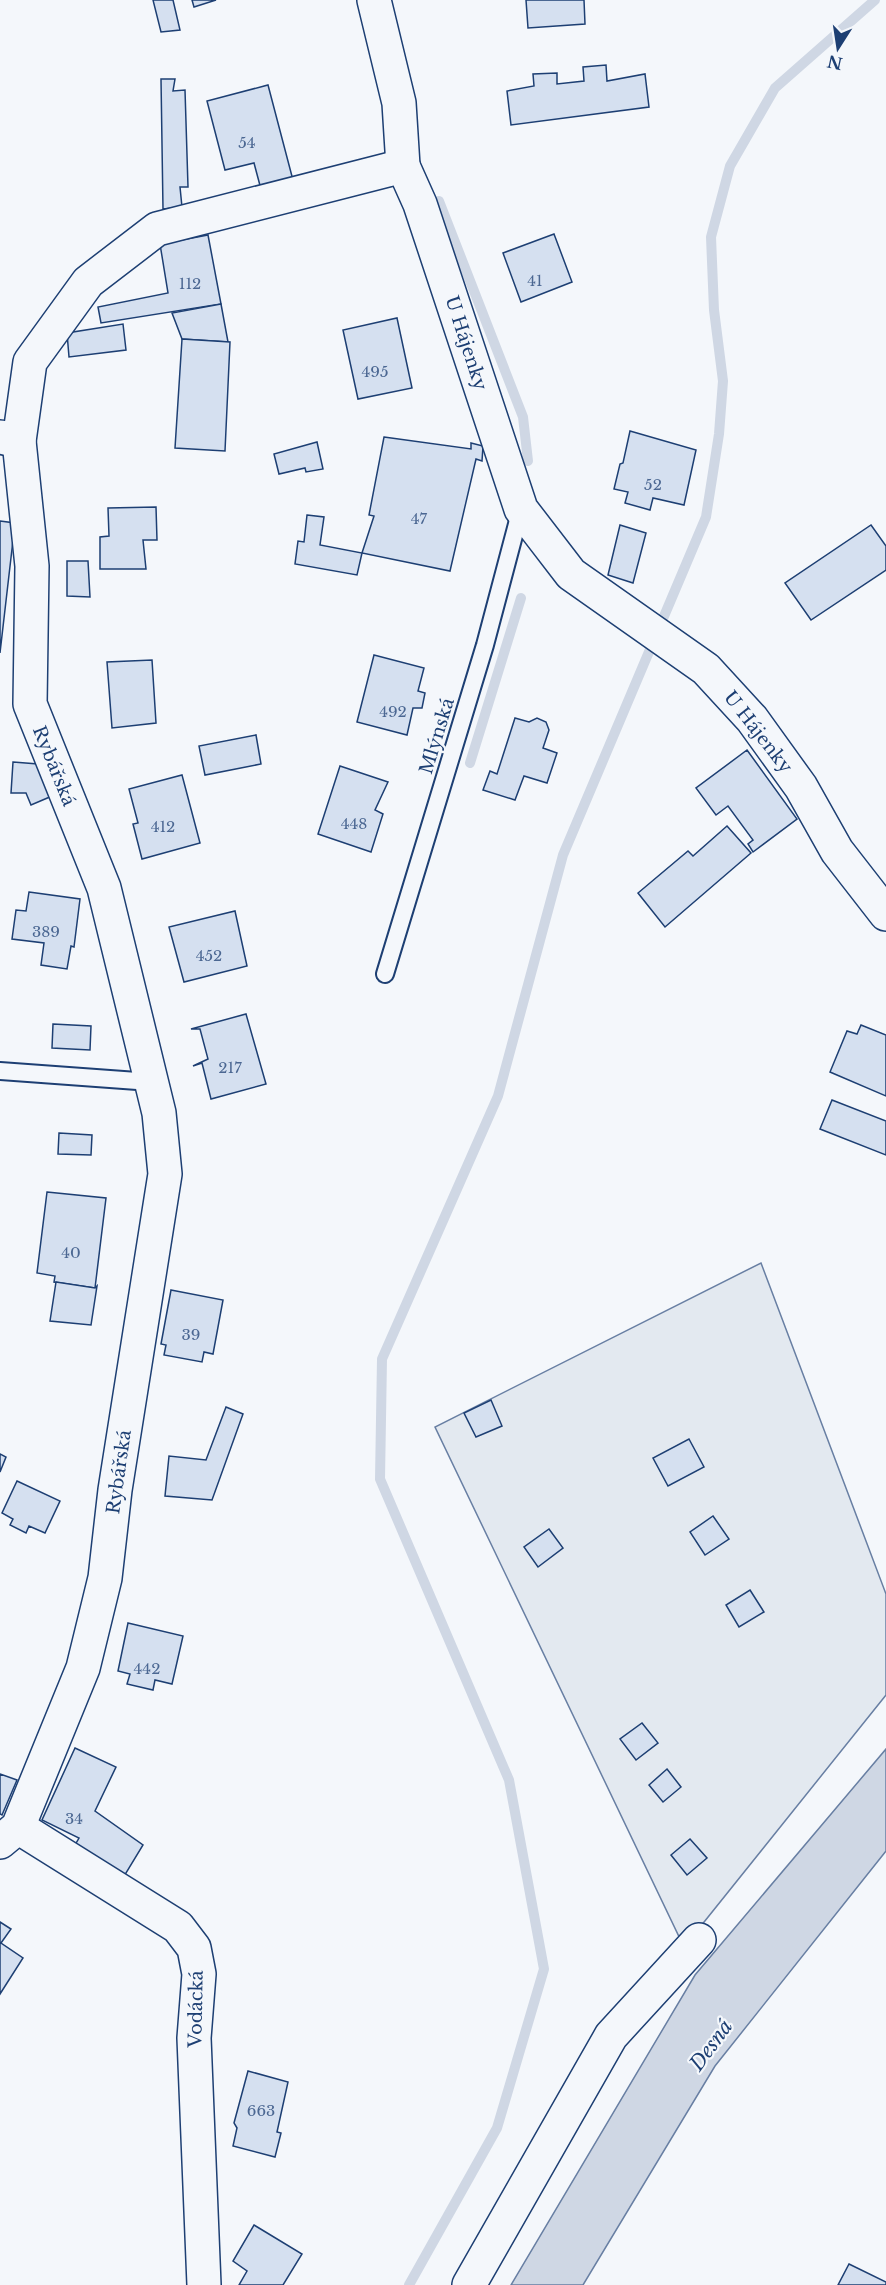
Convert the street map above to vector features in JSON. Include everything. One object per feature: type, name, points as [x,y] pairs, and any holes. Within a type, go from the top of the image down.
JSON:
[{"type":"street","points":[[10,439],[30,363],[88,282],[158,229],[403,166],[399,103],[374,0]]},
{"type":"street","name":"U Hájenky","points":[[403,166],[420,204],[521,509],[572,574],[706,669],[752,719],[801,787],[837,851],[886,914]]},
{"type":"street","name":"Rybářská","points":[[9,1835],[83,1668],[105,1578],[115,1490],[165,1174],[159,1113],[104,888],[30,704],[32,566],[10,439]]},
{"type":"street","name":"Vodácká","points":[[9,1835],[178,1927],[194,1948],[199,1974],[194,2038],[204,2285]]},
{"type":"street","points":[[469,2285],[611,2036],[699,1940]]},
{"type":"lane","name":"Mlýnská","points":[[385,974],[485,645],[521,509]]},
{"type":"lane","points":[[0,1071],[151,1082]]},
{"type":"shaded area","points":[[761,1263],[886,1594],[886,1695],[684,1947],[435,1427]]},
{"type":"water","name":"Desná","points":[[886,1749],[886,1851],[715,2066],[583,2285],[511,2285],[695,1975]]},
{"type":"building","points":[[153,0],[173,0],[180,30],[161,32]]},
{"type":"building","points":[[192,0],[216,0],[194,7]]},
{"type":"building","points":[[526,0],[584,0],[585,24],[528,28]]},
{"type":"building","points":[[606,65],[607,81],[645,74],[649,107],[511,125],[507,91],[534,86],[533,74],[557,73],[557,84],[584,81],[583,67]]},
{"type":"building","points":[[161,79],[175,79],[173,91],[185,90],[188,187],[180,187],[182,207],[163,209]]},
{"type":"building","points":[[268,85],[294,184],[262,193],[254,163],[225,170],[207,101]]},
{"type":"building","points":[[554,234],[572,282],[521,302],[503,253]]},
{"type":"building","points":[[208,235],[221,304],[101,323],[98,307],[168,293],[160,244]]},
{"type":"building","points":[[221,304],[228,342],[182,339],[172,313]]},
{"type":"building","points":[[397,318],[412,388],[358,399],[343,330]]},
{"type":"building","points":[[123,324],[126,350],[69,357],[67,333]]},
{"type":"building","points":[[182,339],[230,342],[225,451],[175,448]]},
{"type":"building","points":[[630,431],[696,450],[684,505],[653,498],[650,510],[625,503],[628,492],[614,489]]},
{"type":"building","points":[[384,437],[471,449],[471,443],[483,446],[482,461],[476,459],[450,571],[362,553],[374,516],[369,515]]},
{"type":"building","points":[[317,442],[323,469],[306,472],[305,468],[279,474],[274,454]]},
{"type":"building","points":[[156,507],[157,540],[143,540],[146,569],[100,569],[100,537],[109,536],[108,508]]},
{"type":"building","points":[[307,515],[324,517],[320,545],[362,553],[357,575],[295,564],[298,541],[304,542]]},
{"type":"building","points":[[0,521],[15,523],[0,653]]},
{"type":"building","points":[[620,525],[646,533],[633,583],[608,575]]},
{"type":"building","points":[[871,525],[886,546],[886,570],[811,620],[785,583]]},
{"type":"building","points":[[67,561],[88,561],[90,597],[67,596]]},
{"type":"building","points":[[374,655],[424,668],[418,691],[425,693],[422,708],[413,708],[407,735],[357,722]]},
{"type":"building","points":[[152,660],[156,723],[112,728],[107,662]]},
{"type":"building","points":[[515,718],[529,722],[537,718],[546,722],[549,730],[543,748],[557,753],[547,783],[524,776],[515,800],[483,790],[490,771],[497,774]]},
{"type":"building","points":[[256,735],[261,764],[205,775],[199,746]]},
{"type":"building","points":[[747,750],[797,819],[753,852],[748,844],[753,840],[728,806],[716,815],[696,788]]},
{"type":"building","points":[[13,762],[38,764],[52,796],[31,805],[26,793],[11,793]]},
{"type":"building","points":[[340,766],[388,782],[375,810],[383,814],[371,852],[318,834]]},
{"type":"building","points":[[182,775],[200,843],[142,859],[133,824],[138,823],[129,789]]},
{"type":"building","points":[[727,826],[751,853],[665,927],[638,893],[688,851],[693,856]]},
{"type":"building","points":[[29,892],[80,899],[74,947],[71,946],[67,969],[41,965],[44,943],[12,939],[16,910],[26,911]]},
{"type":"building","points":[[235,911],[247,966],[184,982],[169,927]]},
{"type":"building","points":[[246,1014],[266,1084],[211,1099],[202,1063],[193,1066],[208,1059],[200,1029],[191,1029]]},
{"type":"building","points":[[53,1024],[91,1026],[90,1050],[52,1048]]},
{"type":"building","points":[[861,1025],[886,1035],[886,1096],[830,1072],[847,1031],[857,1034]]},
{"type":"building","points":[[832,1100],[886,1121],[886,1155],[820,1129]]},
{"type":"building","points":[[59,1133],[92,1135],[91,1155],[58,1154]]},
{"type":"building","points":[[47,1192],[106,1198],[95,1288],[54,1282],[55,1276],[37,1273]]},
{"type":"building","points":[[56,1282],[95,1288],[97,1286],[91,1325],[50,1321]]},
{"type":"building","points":[[171,1290],[223,1300],[213,1354],[204,1352],[202,1362],[164,1355],[166,1345],[161,1344]]},
{"type":"building","points":[[491,1400],[502,1426],[476,1437],[464,1413]]},
{"type":"building","points":[[226,1407],[243,1414],[212,1500],[165,1496],[169,1456],[206,1460]]},
{"type":"building","points":[[689,1439],[704,1467],[668,1486],[653,1458]]},
{"type":"building","points":[[0,1454],[6,1457],[0,1472]]},
{"type":"building","points":[[17,1481],[60,1501],[45,1533],[29,1526],[26,1533],[10,1525],[13,1519],[2,1513]]},
{"type":"building","points":[[713,1516],[729,1539],[705,1555],[690,1532]]},
{"type":"building","points":[[549,1529],[563,1548],[538,1567],[524,1547]]},
{"type":"building","points":[[750,1590],[764,1612],[739,1627],[726,1605]]},
{"type":"building","points":[[128,1623],[183,1636],[172,1684],[155,1680],[153,1690],[127,1684],[130,1674],[118,1671]]},
{"type":"building","points":[[642,1723],[658,1743],[636,1760],[620,1739]]},
{"type":"building","points":[[75,1748],[116,1767],[95,1811],[143,1845],[123,1878],[75,1845],[79,1838],[42,1820]]},
{"type":"building","points":[[667,1769],[681,1787],[663,1802],[649,1785]]},
{"type":"building","points":[[0,1774],[17,1780],[2,1815],[0,1814]]},
{"type":"building","points":[[690,1839],[707,1858],[687,1875],[671,1855]]},
{"type":"building","points":[[0,1922],[11,1929],[1,1943],[23,1958],[0,1994]]},
{"type":"building","points":[[248,2071],[288,2082],[277,2132],[281,2133],[275,2157],[233,2146],[237,2128],[234,2123]]},
{"type":"building","points":[[254,2225],[302,2254],[283,2285],[239,2285],[247,2271],[233,2261]]},
{"type":"building","points":[[849,2264],[886,2282],[886,2285],[838,2285]]},
{"type":"waterway","points":[[409,2285],[497,2128],[544,1969],[509,1780],[380,1479],[382,1359],[498,1096],[563,855],[706,517],[719,434],[723,381],[714,310],[711,237],[730,166],[775,88],[875,0]]},
{"type":"waterway","points":[[439,201],[523,417],[528,461]]},
{"type":"waterway","points":[[470,763],[521,598]]}]
